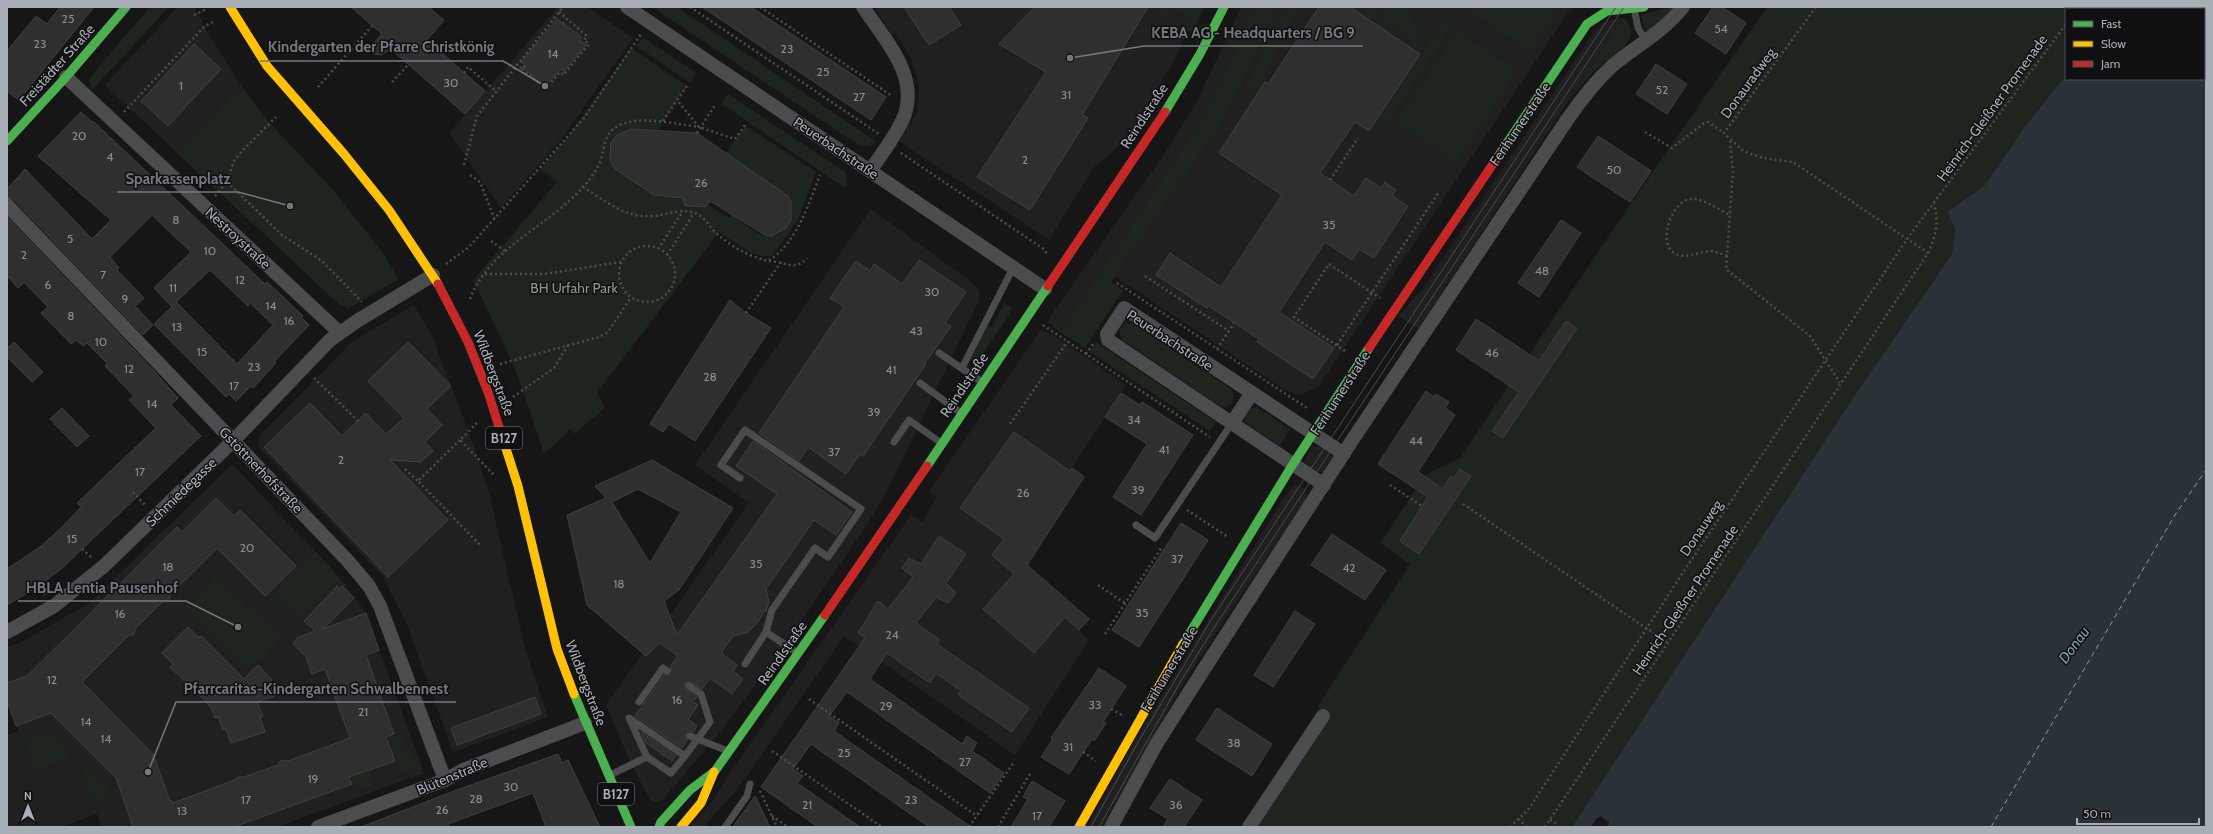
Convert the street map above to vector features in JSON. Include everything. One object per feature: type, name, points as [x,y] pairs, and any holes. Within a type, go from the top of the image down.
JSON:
[{"type":"street","name":"Freistädter Straße","points":[[7,141],[66,77],[126,7]]},
{"type":"street","name":"Wildbergstraße","points":[[230,7],[267,66],[368,181],[433,275],[468,342],[488,392],[518,486],[557,649],[585,723],[631,827]]},
{"type":"street","name":"Peuerbachstraße","points":[[627,7],[1045,289]]},
{"type":"street","points":[[863,7],[902,66],[907,80],[907,107],[902,120],[870,171]]},
{"type":"street","name":"Reindlstraße","points":[[681,827],[701,803],[715,771],[798,654],[942,443],[1178,91],[1200,54],[1224,7]]},
{"type":"street","name":"Ferihumerstraße","points":[[1079,827],[1165,674],[1294,464],[1390,315],[1407,292],[1594,13],[1644,7]]},
{"type":"street","name":"Ferihumerstraße","points":[[1111,827],[1157,743],[1180,705],[1344,454],[1578,104],[1612,66],[1668,24],[1683,7]]},
{"type":"street","name":"Nestroystraße","points":[[66,77],[340,333]]},
{"type":"street","name":"Gstöttnerhofstraße","points":[[7,205],[348,561],[369,586],[391,632],[445,780]]},
{"type":"street","name":"Schmiedegasse","points":[[7,632],[54,606],[77,589],[110,560],[233,441],[340,333],[433,275]]},
{"type":"street","name":"Peuerbachstraße","points":[[1324,485],[1108,340],[1107,334],[1124,308],[1344,454]]},
{"type":"street","points":[[1232,423],[1252,393]]},
{"type":"street","points":[[1249,827],[1323,716]]},
{"type":"street","name":"Blütenstraße","points":[[318,827],[445,780],[463,770],[585,723]]},
{"type":"street","name":"Reindlstraße","points":[[659,827],[690,790],[715,771]]},
{"type":"lane","points":[[1634,8],[1638,28],[1646,41]]},
{"type":"lane","points":[[962,368],[1013,268]]},
{"type":"lane","points":[[939,353],[982,382]]},
{"type":"lane","points":[[920,383],[961,413]]},
{"type":"lane","points":[[894,442],[909,420],[942,443]]},
{"type":"lane","points":[[1136,526],[1155,538],[1232,423]]},
{"type":"lane","points":[[740,478],[721,465],[745,430],[861,509],[828,557],[815,548],[772,610],[766,632],[745,664]]},
{"type":"lane","points":[[766,632],[798,654]]},
{"type":"lane","points":[[639,702],[665,670]]},
{"type":"lane","points":[[685,756],[629,718],[647,757],[671,773],[685,756],[698,739],[710,722],[701,694],[689,686]]},
{"type":"lane","points":[[690,736],[730,751]]},
{"type":"lane","points":[[608,776],[647,757]]},
{"type":"lane","points":[[725,827],[747,796],[750,784]]},
{"type":"path","points":[[464,165],[477,116],[497,92],[516,64],[563,7]]},
{"type":"path","points":[[690,7],[889,141],[896,150],[1045,250],[1049,262],[1058,269]]},
{"type":"path","points":[[760,7],[894,97]]},
{"type":"path","name":"Donauradweg","points":[[1816,7],[1724,133],[1742,150],[1763,158],[1793,162],[1928,253]]},
{"type":"path","points":[[194,15],[206,9]]},
{"type":"path","points":[[557,70],[563,75],[589,44],[584,40],[587,36],[559,12]]},
{"type":"path","points":[[563,24],[567,19]]},
{"type":"path","points":[[115,123],[205,26],[213,22]]},
{"type":"path","name":"Heinrich-Gleißner Promenade","points":[[1907,239],[2065,25]]},
{"type":"path","points":[[318,87],[372,26]]},
{"type":"path","points":[[450,262],[469,247],[495,220],[584,118],[639,37]]},
{"type":"path","points":[[516,64],[546,89],[560,72]]},
{"type":"path","points":[[392,82],[408,65]]},
{"type":"path","points":[[522,69],[525,65]]},
{"type":"path","points":[[464,73],[468,67],[497,92]]},
{"type":"path","points":[[663,121],[687,86]]},
{"type":"path","points":[[677,100],[699,128]]},
{"type":"path","points":[[697,134],[699,128],[715,105]]},
{"type":"path","points":[[205,207],[227,182],[234,161],[241,152],[276,118]]},
{"type":"path","points":[[470,299],[474,288],[505,251],[583,187],[600,161],[605,140],[615,127],[633,121],[663,121],[699,128],[735,139],[745,125]]},
{"type":"path","points":[[1646,132],[1672,148],[1703,124],[1708,122],[1724,133]]},
{"type":"path","points":[[1330,180],[1358,138]]},
{"type":"path","points":[[1730,140],[1733,171],[1726,269],[1810,336],[1840,383]]},
{"type":"path","points":[[470,175],[480,182],[495,220]]},
{"type":"path","points":[[768,260],[782,249],[793,234],[820,175]]},
{"type":"path","points":[[227,182],[282,235],[322,260],[362,303]]},
{"type":"path","points":[[583,187],[616,208],[639,216],[652,217],[684,211],[694,213],[703,218],[716,233],[747,254],[797,266],[802,264],[807,258]]},
{"type":"path","points":[[1337,345],[1439,192]]},
{"type":"path","points":[[1727,256],[1713,251],[1681,256],[1669,248],[1666,240],[1666,232],[1679,204],[1692,198],[1730,215]]},
{"type":"path","name":"Heinrich-Gleißner Promenade","points":[[1545,827],[1928,253],[1935,237],[1937,215],[1934,204]]},
{"type":"path","points":[[658,249],[684,211]]},
{"type":"path","points":[[667,255],[694,213]]},
{"type":"path","name":"Donauweg","points":[[1510,827],[1528,810],[1907,239]]},
{"type":"path","points":[[491,241],[505,251]]},
{"type":"path","points":[[649,246],[658,249],[667,255],[673,263],[675,272],[675,280],[670,291],[656,301],[646,302],[631,297],[624,291],[619,273],[622,262],[630,252],[649,246]]},
{"type":"path","points":[[485,274],[544,274],[622,262]]},
{"type":"path","points":[[746,313],[781,262]]},
{"type":"path","points":[[1345,351],[1294,317],[1329,264],[1380,298]]},
{"type":"path","points":[[1146,276],[1229,331]]},
{"type":"path","points":[[1117,283],[1307,408]]},
{"type":"path","points":[[500,364],[599,337],[608,332],[631,297]]},
{"type":"path","points":[[1041,323],[1218,443]]},
{"type":"path","points":[[1217,349],[1234,323]]},
{"type":"path","points":[[1010,424],[1068,341]]},
{"type":"path","points":[[513,397],[554,368],[568,345]]},
{"type":"path","points":[[313,377],[358,421]]},
{"type":"path","points":[[418,481],[478,423]]},
{"type":"path","points":[[460,440],[494,475]]},
{"type":"path","points":[[405,469],[481,546]]},
{"type":"path","points":[[1390,485],[1422,506]]},
{"type":"path","points":[[133,492],[147,506]]},
{"type":"path","points":[[1463,504],[1668,643]]},
{"type":"path","points":[[1177,505],[1232,539]]},
{"type":"path","points":[[1105,634],[1164,543]]},
{"type":"path","points":[[82,549],[92,558]]},
{"type":"path","points":[[1098,585],[1125,604]]},
{"type":"path","points":[[39,586],[46,597]]},
{"type":"path","points":[[809,699],[977,816]]},
{"type":"path","points":[[1111,709],[1127,719]]},
{"type":"path","points":[[772,751],[882,827]]},
{"type":"path","points":[[1083,752],[1102,764]]},
{"type":"path","points":[[969,827],[1014,762]]},
{"type":"path","points":[[998,827],[1030,774]]},
{"type":"path","points":[[750,784],[761,792],[777,827]]},
{"type":"path","points":[[772,816],[788,827]]},
{"type":"path","points":[[1518,819],[1527,827]]},
{"type":"path","points":[[1550,820],[1557,824]]},
{"type":"shaded area","points":[[178,7],[195,7],[210,37],[241,85],[178,154],[105,85]]},
{"type":"shaded area","points":[[558,7],[587,7],[633,38],[563,137],[501,208],[449,133]]},
{"type":"shaded area","points":[[874,7],[1198,7],[1176,57],[1131,133],[1113,152],[1094,167],[1049,240],[900,142],[917,112],[919,85],[910,57],[895,33],[892,35]]},
{"type":"shaded area","points":[[1241,7],[1255,7],[1220,86],[1203,117],[1060,332],[1047,321],[1169,147],[1196,103]]},
{"type":"shaded area","points":[[1277,7],[1575,7],[1567,14],[1318,387],[1300,395],[1283,389],[1115,276],[1219,127],[1242,85]]},
{"type":"shaded area","points":[[1623,18],[1418,329],[1398,316],[1422,290],[1595,30],[1605,21]]},
{"type":"shaded area","points":[[871,209],[969,280],[977,288],[980,295],[978,303],[883,499],[868,523],[794,632],[724,728],[664,798],[660,802],[651,802],[627,755],[606,705],[749,503],[695,465]]},
{"type":"shaded area","points":[[414,305],[432,336],[471,438],[489,493],[526,652],[548,717],[453,752],[407,625],[384,578],[259,447],[258,441],[261,434],[353,341]]},
{"type":"shaded area","points":[[1041,330],[1056,337],[1126,385],[1072,468],[1085,477],[1027,566],[1089,619],[1079,630],[1089,640],[1015,755],[844,636],[742,783],[704,827],[690,827],[710,804],[733,768],[911,515],[922,522],[937,497],[929,491]]},
{"type":"shaded area","points":[[1318,446],[1333,458],[1324,473],[1314,471],[1304,461],[1312,447]]},
{"type":"shaded area","points":[[232,464],[340,578],[366,613],[424,773],[277,827],[102,827],[97,814],[61,827],[7,827],[7,735],[18,731],[7,701],[7,647],[24,641],[89,603]]},
{"type":"shaded area","points":[[1294,486],[1299,486],[1304,489],[1306,493],[1306,500],[1221,625],[1182,686],[1102,827],[1087,827],[1134,741],[1285,496]]},
{"type":"green space","points":[[150,7],[169,7],[92,90],[89,80],[92,75]]},
{"type":"green space","points":[[652,7],[677,7],[877,142],[868,146],[857,144]]},
{"type":"green space","points":[[1153,7],[1170,7],[1164,17],[1152,9]]},
{"type":"green space","points":[[1170,7],[1204,7],[1196,26],[1210,23],[1195,31],[1186,30],[1192,20]]},
{"type":"green space","points":[[1255,7],[1277,7],[1242,85],[1219,127],[1111,282],[1123,291],[1085,348],[1060,332],[1203,117],[1220,86]]},
{"type":"green space","points":[[1285,7],[1299,7],[1256,94],[1245,88]]},
{"type":"green space","points":[[1352,7],[1381,7],[1372,20]]},
{"type":"green space","points":[[1390,7],[1408,7],[1418,41],[1420,41],[1423,46],[1418,48],[1416,43],[1377,17]]},
{"type":"green space","points":[[1463,7],[1561,7],[1531,52]]},
{"type":"green space","points":[[1675,7],[1667,18],[1645,32],[1641,15]]},
{"type":"green space","points":[[1767,7],[2118,7],[2065,8],[2065,76],[2023,129],[1985,185],[1947,212],[1955,229],[1952,254],[1853,398],[1572,827],[1254,827],[1325,722],[1318,706],[1410,564],[1380,543],[1425,475],[1460,458],[1618,222]]},
{"type":"green space","points":[[1623,18],[1629,25],[1631,31],[1627,44],[1604,62],[1591,75],[1564,107]]},
{"type":"green space","points":[[1445,20],[1453,25],[1388,122],[1380,117]]},
{"type":"green space","points":[[1457,31],[1518,71],[1457,162],[1396,121]]},
{"type":"green space","points":[[643,37],[696,73],[690,83],[636,46]]},
{"type":"green space","name":"BH Urfahr Park","points":[[631,48],[687,86],[658,130],[631,129],[610,160],[615,169],[654,195],[681,199],[686,207],[707,208],[709,205],[729,218],[732,215],[759,234],[771,236],[784,230],[788,224],[792,210],[791,203],[788,196],[726,153],[745,125],[816,172],[798,220],[772,256],[764,256],[750,252],[719,232],[597,393],[605,408],[574,434],[570,428],[563,437],[544,453],[514,366],[473,280],[557,182],[540,169],[566,139]]},
{"type":"green space","points":[[241,85],[266,119],[335,192],[382,252],[398,278],[394,282],[347,309],[344,305],[341,306],[178,154]]},
{"type":"green space","points":[[728,94],[845,172],[847,182],[845,188],[722,104]]},
{"type":"green space","points":[[1004,303],[1013,309],[977,362],[972,362],[971,359],[988,326],[992,327]]},
{"type":"green space","points":[[1125,323],[1134,324],[1231,389],[1234,394],[1232,404],[1227,407],[1220,406],[1122,340],[1119,331]]},
{"type":"green space","points":[[1096,342],[1216,422],[1210,431],[1090,352]]},
{"type":"green space","points":[[1257,407],[1290,429],[1280,446],[1246,423],[1245,416],[1250,408]]},
{"type":"green space","points":[[316,552],[340,578],[300,618],[275,593]]},
{"type":"green space","points":[[216,576],[282,637],[262,660],[245,665],[185,608]]},
{"type":"green space","points":[[49,733],[71,757],[35,772],[24,740]]},
{"type":"green space","points":[[403,733],[405,738],[401,740],[406,751],[409,750],[416,769],[402,774],[389,738]]},
{"type":"green space","points":[[366,759],[375,784],[358,791],[349,765]]},
{"type":"green space","points":[[81,760],[107,786],[111,794],[93,800],[78,761]]},
{"type":"water","name":"Donau","points":[[2206,7],[2206,827],[1572,827],[1853,398],[1952,254],[1955,229],[1947,212],[1985,185],[2023,129],[2065,76],[2065,80],[2205,80],[2205,8],[2117,8]]},
{"type":"pier","points":[[1601,816],[1609,822],[1608,827],[1590,827],[1597,818]]},
{"type":"building","points":[[60,7],[94,7],[19,100],[7,91],[7,51],[36,16],[47,24]]},
{"type":"building","points":[[351,7],[428,7],[444,20],[427,40],[485,91],[465,114],[391,49],[381,55],[374,54],[371,50],[372,45],[382,34]]},
{"type":"building","points":[[702,7],[751,7],[886,97],[871,120]]},
{"type":"building","points":[[904,7],[949,7],[961,25],[929,45]]},
{"type":"building","points":[[1035,7],[1148,7],[1082,115],[1088,118],[1030,210],[977,177],[1046,72],[999,44]]},
{"type":"building","points":[[1319,7],[1350,7],[1420,54],[1369,131],[1355,122],[1320,173],[1354,196],[1366,178],[1381,188],[1385,182],[1396,190],[1392,196],[1408,206],[1374,258],[1359,249],[1352,260],[1325,242],[1279,312],[1334,348],[1313,379],[1257,342],[1259,339],[1209,306],[1207,308],[1156,275],[1170,253],[1221,287],[1282,195],[1219,153],[1265,82],[1268,84]]},
{"type":"building","points":[[1713,7],[1722,7],[1746,23],[1726,54],[1695,33]]},
{"type":"building","points":[[557,19],[582,37],[580,40],[586,45],[564,71],[561,69],[545,87],[524,69],[526,66],[521,62]]},
{"type":"building","points":[[194,44],[221,69],[168,126],[141,101]]},
{"type":"building","points":[[1656,64],[1687,84],[1667,114],[1636,94]]},
{"type":"building","points":[[81,112],[92,122],[93,121],[265,284],[267,282],[303,316],[301,317],[309,325],[274,362],[276,363],[253,388],[251,386],[236,401],[229,394],[226,397],[154,324],[172,307],[154,288],[191,252],[152,215],[110,257],[119,268],[117,270],[144,298],[135,306],[153,325],[143,335],[13,199],[7,197],[7,189],[25,169],[92,239],[111,220],[38,156]],"holes":[[[210,270],[248,306],[250,303],[273,325],[237,364],[176,302]]]},
{"type":"building","points":[[631,129],[697,133],[788,196],[791,201],[791,220],[785,229],[771,236],[765,235],[710,201],[706,207],[685,206],[682,198],[654,195],[615,169],[610,160],[611,143],[616,136]]},
{"type":"building","points":[[1598,136],[1651,171],[1630,202],[1577,167]]},
{"type":"building","points":[[7,217],[178,398],[171,405],[201,436],[61,569],[39,586],[7,605],[7,569],[40,547],[62,527],[81,507],[77,503],[156,428],[129,400],[134,396],[105,366],[107,363],[87,343],[83,346],[76,340],[71,344],[41,313],[48,307],[24,282],[18,288],[7,276]]},
{"type":"building","points":[[1561,220],[1581,233],[1539,297],[1518,283]]},
{"type":"building","points":[[919,260],[966,292],[945,323],[951,326],[863,456],[860,454],[846,474],[808,447],[799,461],[759,433],[844,307],[830,298],[856,261],[870,271],[874,264],[902,284]]},
{"type":"building","points":[[730,300],[746,313],[771,328],[695,441],[669,424],[663,432],[650,424]]},
{"type":"building","points":[[1476,319],[1539,361],[1566,321],[1577,328],[1503,438],[1492,431],[1519,392],[1456,350]]},
{"type":"building","points":[[14,342],[43,372],[32,382],[7,357],[7,348]]},
{"type":"building","points":[[408,342],[451,386],[427,409],[442,425],[425,442],[433,451],[421,462],[390,460],[448,520],[388,577],[264,447],[310,403],[342,436],[366,413],[386,434],[404,418],[368,381]]},
{"type":"building","points":[[1426,391],[1434,397],[1436,394],[1449,402],[1445,408],[1455,415],[1418,472],[1443,489],[1451,476],[1454,478],[1460,469],[1471,476],[1419,554],[1400,541],[1428,497],[1378,464]]},
{"type":"building","points":[[1121,393],[1140,405],[1142,402],[1193,435],[1141,515],[1113,497],[1147,444],[1105,417]]},
{"type":"building","points":[[62,408],[89,436],[77,447],[50,419]]},
{"type":"building","points":[[1014,432],[1070,471],[1072,468],[1084,477],[1027,565],[1089,619],[1079,630],[1065,617],[1034,653],[983,609],[1014,574],[992,555],[1004,539],[960,508]]},
{"type":"building","points":[[753,441],[852,512],[836,535],[814,520],[766,589],[769,602],[766,611],[764,611],[758,622],[748,632],[733,636],[721,653],[737,665],[733,671],[743,679],[732,694],[710,678],[702,689],[691,682],[685,683],[685,689],[697,697],[693,702],[698,705],[688,719],[697,726],[693,732],[689,731],[686,734],[687,740],[682,748],[635,716],[664,675],[671,674],[670,667],[678,656],[660,643],[646,656],[587,605],[567,515],[606,498],[595,486],[652,460],[733,508],[679,590],[664,601],[677,635],[777,494],[736,466]],"holes":[[[638,489],[681,512],[650,563],[612,502]]]},
{"type":"building","points":[[216,498],[234,516],[240,510],[296,566],[265,596],[217,548],[170,595],[169,600],[162,602],[136,628],[134,634],[128,636],[82,682],[153,754],[170,801],[171,800],[173,803],[232,781],[238,777],[244,777],[278,765],[282,760],[288,761],[350,738],[325,669],[312,674],[306,657],[293,644],[297,638],[315,631],[304,621],[337,586],[339,589],[342,586],[354,598],[323,629],[366,613],[379,650],[366,655],[394,734],[386,737],[395,761],[349,777],[352,784],[234,827],[133,827],[116,778],[51,713],[16,726],[7,701],[7,683],[27,676],[177,527],[182,532]]},
{"type":"building","points":[[1181,523],[1208,540],[1139,647],[1112,630]]},
{"type":"building","points":[[1332,534],[1386,570],[1365,600],[1311,565]]},
{"type":"building","points":[[939,536],[966,554],[946,583],[956,593],[948,603],[936,597],[916,623],[940,640],[937,644],[1029,708],[1012,732],[958,695],[961,691],[936,673],[930,683],[887,653],[870,679],[962,744],[967,736],[977,743],[972,751],[1004,773],[990,793],[847,692],[829,716],[839,723],[834,731],[971,827],[929,827],[811,744],[793,769],[803,776],[797,783],[860,827],[818,827],[761,787],[865,638],[858,633],[878,601],[888,609],[913,577],[902,568],[909,558],[921,564]]},
{"type":"building","points":[[1295,611],[1315,624],[1273,687],[1254,675]]},
{"type":"building","points":[[188,627],[199,638],[201,636],[244,679],[258,665],[271,679],[277,695],[257,702],[263,716],[260,717],[265,732],[231,743],[226,729],[223,730],[218,717],[215,718],[211,707],[170,667],[173,664],[162,653]]},
{"type":"building","points":[[1099,668],[1126,686],[1103,722],[1106,723],[1094,741],[1092,739],[1069,774],[1041,757],[1053,739],[1051,738]]},
{"type":"building","points":[[535,697],[541,714],[457,745],[451,728]]},
{"type":"building","points":[[1217,708],[1272,744],[1252,776],[1196,740]]},
{"type":"building","points":[[641,732],[676,756],[672,761],[646,743]]},
{"type":"building","points":[[558,754],[562,763],[568,760],[600,827],[546,827],[533,793],[448,824],[449,827],[361,827],[454,791]]},
{"type":"building","points":[[1170,779],[1202,800],[1184,827],[1163,827],[1168,819],[1150,808]]},
{"type":"building","points":[[1032,781],[1065,801],[1049,827],[1011,827],[1028,799],[1023,797]]},
{"type":"building","points":[[755,796],[770,827],[733,827]]},
{"type":"ferry route","points":[[1991,827],[2175,515],[2206,470]]},
{"type":"tram line","points":[[1091,827],[1137,744],[1211,620],[1616,7]]},
{"type":"tram line","points":[[1099,827],[1179,684],[1217,623],[1624,7]]},
{"type":"traffic: fast","points":[[7,141],[66,77],[126,7]]},
{"type":"traffic: fast","points":[[1165,112],[1200,54],[1224,7]]},
{"type":"traffic: fast","points":[[1499,155],[1587,24],[1607,11],[1644,7]]},
{"type":"traffic: fast","points":[[927,466],[1048,286]]},
{"type":"traffic: fast","points":[[1183,644],[1293,464],[1369,348]]},
{"type":"traffic: fast","points":[[659,827],[661,822],[690,790],[715,771],[825,615]]},
{"type":"traffic: fast","points":[[574,694],[631,827]]},
{"type":"traffic: slow","points":[[230,7],[267,66],[344,154],[389,210],[438,284]]},
{"type":"traffic: slow","points":[[500,430],[518,486],[557,649],[574,694]]},
{"type":"traffic: slow","points":[[1079,827],[1183,644]]},
{"type":"traffic: slow","points":[[681,827],[701,803],[714,772]]},
{"type":"traffic: jam","points":[[1048,286],[1165,112]]},
{"type":"traffic: jam","points":[[1369,348],[1499,155]]},
{"type":"traffic: jam","points":[[438,284],[468,342],[488,392],[500,430]]},
{"type":"traffic: jam","points":[[825,615],[927,466]]},
{"type":"place","name":"KEBA AG - Headquarters / BG 9","points":[[1070,58]]},
{"type":"place","name":"Kindergarten der Pfarre Christkönig","points":[[545,86]]},
{"type":"place","name":"Sparkassenplatz","points":[[290,206]]},
{"type":"place","name":"HBLA Lentia Pausenhof","points":[[238,627]]},
{"type":"place","name":"Pfarrcaritas-Kindergarten Schwalbennest","points":[[148,772]]}]
